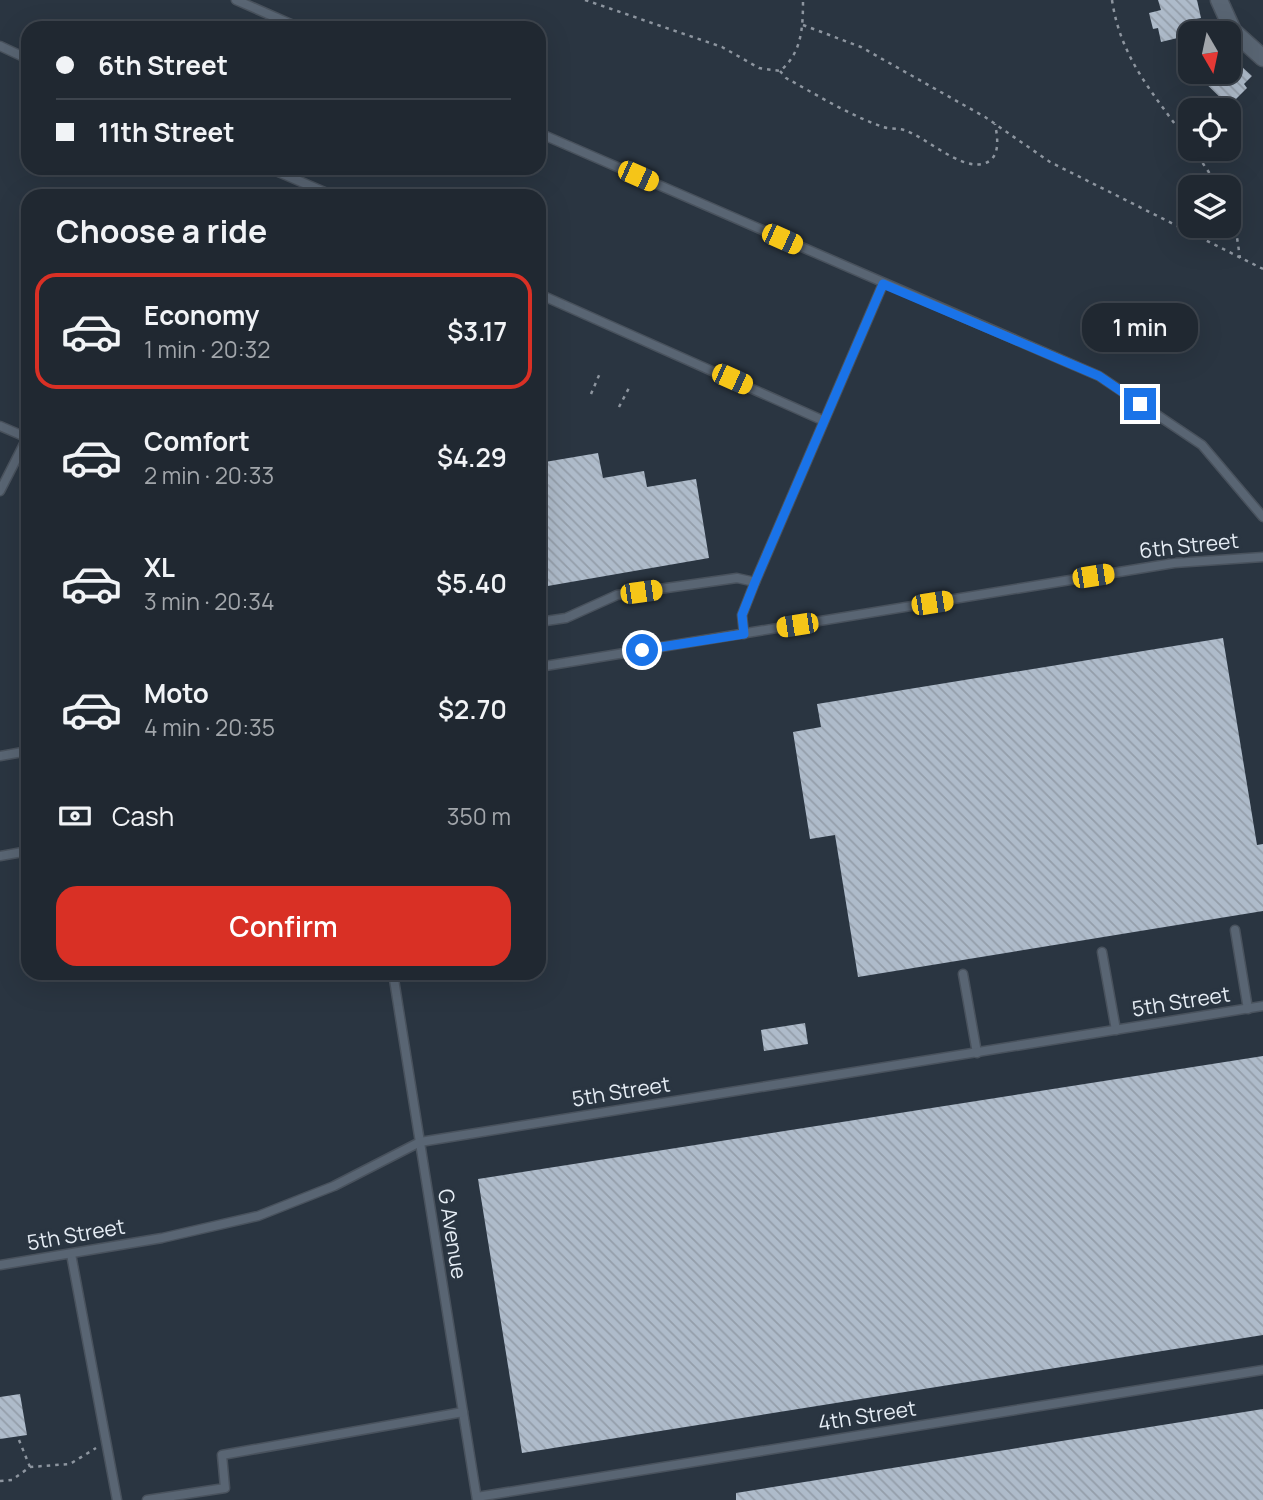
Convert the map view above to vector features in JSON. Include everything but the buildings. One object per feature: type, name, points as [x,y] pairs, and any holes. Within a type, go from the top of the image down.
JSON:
[{"type":"street","points":[[1219,0],[1233,31],[1263,58]]},
{"type":"lane","points":[[236,0],[284,21]]},
{"type":"lane","points":[[0,46],[21,56]]},
{"type":"lane","points":[[546,136],[1099,376],[1202,445],[1263,517]]},
{"type":"lane","points":[[286,175],[318,189]]},
{"type":"lane","points":[[744,634],[742,615],[755,582],[822,420],[883,284]]},
{"type":"lane","points":[[546,297],[822,420]]},
{"type":"lane","points":[[0,426],[21,435]]},
{"type":"lane","points":[[0,491],[21,451]]},
{"type":"lane","name":"6th Street","points":[[546,666],[1174,563],[1263,557]]},
{"type":"lane","points":[[546,621],[566,618],[617,595],[737,578],[755,582]]},
{"type":"lane","points":[[0,755],[21,752]]},
{"type":"lane","points":[[0,856],[21,852]]},
{"type":"lane","points":[[1236,930],[1248,1009]]},
{"type":"lane","points":[[1102,952],[1116,1030]]},
{"type":"lane","points":[[963,974],[976,1053]]},
{"type":"lane","name":"G Avenue","points":[[394,980],[477,1499]]},
{"type":"lane","name":"5th Street","points":[[0,1265],[71,1254],[258,1216],[334,1186],[420,1142],[1263,1006]]},
{"type":"lane","points":[[71,1254],[117,1500]]},
{"type":"lane","name":"4th Street","points":[[477,1499],[1263,1370]]},
{"type":"lane","points":[[147,1500],[225,1488],[222,1455],[463,1412]]},
{"type":"path","points":[[585,0],[722,47],[760,68],[780,71],[786,78],[854,115],[885,128],[904,130],[970,165],[984,164],[995,156],[999,142],[995,124]]},
{"type":"path","points":[[780,71],[793,61],[803,25],[803,0]]},
{"type":"path","points":[[1112,0],[1116,28],[1127,53],[1147,89],[1178,130]]},
{"type":"path","points":[[803,25],[861,47],[995,124],[1049,162],[1263,269]]},
{"type":"path","points":[[1237,238],[1240,258]]},
{"type":"path","points":[[591,394],[600,373]]},
{"type":"path","points":[[619,407],[629,386]]},
{"type":"path","points":[[19,1440],[30,1467]]},
{"type":"path","points":[[0,1481],[12,1480],[30,1467],[70,1464],[96,1448]]},
{"type":"route","points":[[642,650],[744,634],[742,615],[755,582],[822,420],[883,284],[1099,376],[1140,404]]}]
